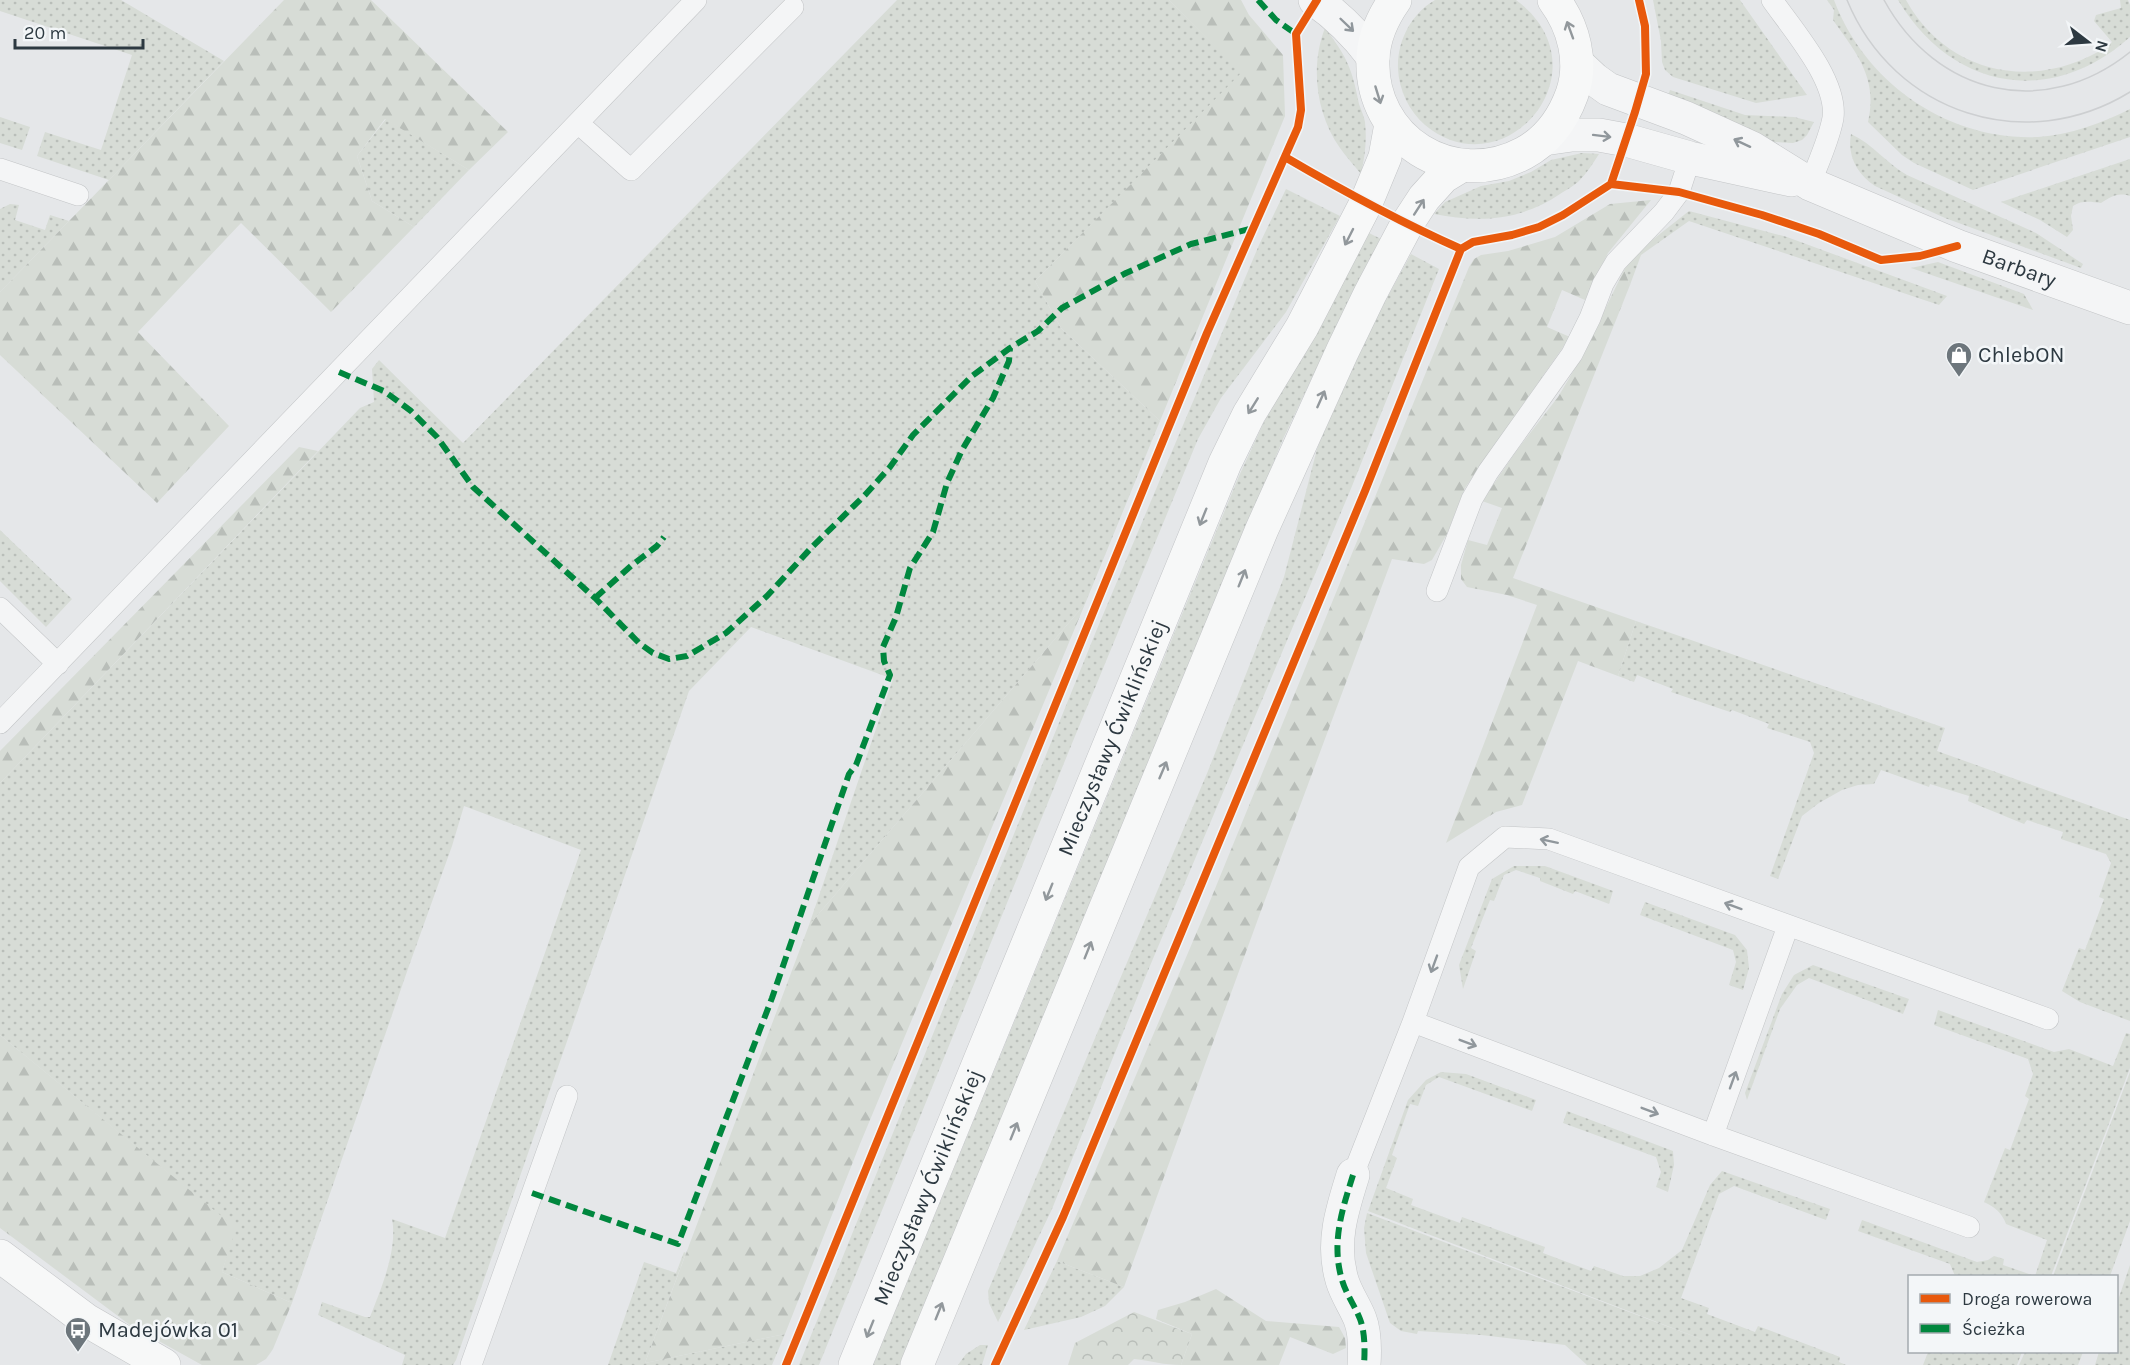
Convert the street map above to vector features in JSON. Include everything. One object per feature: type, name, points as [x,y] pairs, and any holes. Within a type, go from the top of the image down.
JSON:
[{"type":"street","points":[[1315,0],[1357,35],[1373,57]]},
{"type":"street","points":[[1395,0],[1376,37],[1373,57],[1373,75],[1383,109],[1391,124],[1415,147],[1429,156],[1461,166],[1497,164],[1530,150],[1558,123],[1573,91],[1577,63],[1570,28],[1554,0]]},
{"type":"street","name":"Barbary","points":[[1577,63],[1608,89],[1686,118],[1752,148],[1810,184],[1957,246],[2130,308]]},
{"type":"street","name":"Mieczysławy Ćwiklińskiej","points":[[855,1365],[1225,463],[1249,414],[1302,327],[1366,203],[1385,157],[1391,124]]},
{"type":"street","name":"Barbary","points":[[1544,139],[1572,135],[1599,135],[1690,158],[1810,184]]},
{"type":"street","points":[[917,1365],[1262,528],[1295,454],[1370,294],[1407,224],[1424,198],[1443,177],[1461,166]]},
{"type":"street","points":[[1353,1175],[1339,1218],[1336,1244],[1342,1280],[1361,1320],[1365,1350],[1364,1365]]},
{"type":"street","points":[[0,1256],[86,1320],[164,1365]]},
{"type":"lane","points":[[0,723],[696,0]]},
{"type":"lane","points":[[1772,0],[1822,72],[1831,93],[1833,117],[1810,184]]},
{"type":"lane","points":[[578,123],[630,170],[793,7]]},
{"type":"lane","points":[[1437,591],[1472,499],[1488,472],[1572,354],[1590,318],[1603,284],[1616,262],[1664,212],[1678,192],[1690,158]]},
{"type":"lane","points":[[0,169],[78,195]]},
{"type":"lane","points":[[0,608],[58,664]]},
{"type":"lane","points":[[1353,1175],[1413,1022],[1469,867],[1505,837],[1549,839],[2048,1019]]},
{"type":"lane","points":[[1713,1135],[1788,926]]},
{"type":"lane","points":[[1413,1022],[1713,1135],[1970,1227]]},
{"type":"lane","points":[[471,1365],[567,1096]]},
{"type":"green space","points":[[0,0],[121,0],[224,61],[109,180],[37,156],[45,132],[101,150],[132,55],[0,11]]},
{"type":"green space","points":[[284,0],[371,0],[508,132],[469,170],[385,119],[357,156],[372,201],[414,227],[331,312],[241,223],[138,332],[229,426],[157,503],[0,355],[0,292]]},
{"type":"green space","points":[[897,0],[1169,0],[1242,73],[1035,281],[1061,328],[1160,421],[1085,604],[809,925],[893,679],[751,627],[689,691],[456,1360],[453,1365],[402,1365],[405,1355],[318,1315],[322,1302],[370,1317],[391,1256],[392,1219],[445,1238],[581,850],[464,806],[292,1303],[222,1272],[235,1228],[0,1035],[0,783],[360,408],[374,402],[372,369],[379,360],[463,443]]},
{"type":"green space","points":[[1169,0],[1241,0],[1249,15],[1283,55],[1285,116],[1160,421],[1061,328],[1035,281],[1241,73]]},
{"type":"green space","points":[[1435,0],[1516,0],[1542,28],[1552,58],[1549,88],[1535,114],[1513,133],[1486,143],[1456,142],[1425,125],[1410,107],[1399,77],[1400,48],[1412,21]]},
{"type":"green space","points":[[1653,0],[1740,0],[1807,95],[1756,103],[1673,77],[1665,70],[1662,62],[1661,41]]},
{"type":"green space","points":[[1827,0],[1834,0],[1848,30],[1866,57],[1888,81],[1914,101],[1942,117],[1973,129],[2005,136],[2038,137],[2062,134],[2086,127],[2130,109],[2130,137],[1973,190],[1914,163],[1902,155],[1868,122],[1870,92],[1868,79],[1850,44],[1833,20],[1834,10]]},
{"type":"green space","points":[[1898,0],[1906,0],[1924,26],[1945,46],[1970,60],[1996,69],[2024,72],[2052,69],[2081,60],[2108,46],[2112,42],[2094,21],[2096,15],[2121,8],[2120,0],[2128,0],[2130,5],[2130,37],[2100,59],[2068,74],[2036,80],[2005,79],[1974,70],[1946,54],[1920,30]]},
{"type":"green space","points":[[1325,28],[1348,63],[1365,120],[1366,142],[1361,174],[1332,135],[1321,105],[1317,74],[1320,43]]},
{"type":"green space","points":[[1670,90],[1745,115],[1794,117],[1814,122],[1802,140],[1793,143],[1774,142],[1667,98]]},
{"type":"green space","points":[[0,117],[30,127],[22,150],[0,143]]},
{"type":"green space","points":[[386,119],[469,170],[414,227],[372,201],[357,156]]},
{"type":"green space","points":[[1851,134],[1907,175],[2036,233],[2083,264],[2081,268],[1945,218],[1875,186],[1863,176],[1855,164],[1851,150]]},
{"type":"green space","points":[[1582,153],[1599,154],[1577,183],[1530,210],[1515,215],[1484,219],[1434,214],[1445,202],[1481,186],[1509,181],[1551,160]]},
{"type":"green space","points":[[2130,159],[2130,196],[2118,195],[2101,203],[2076,204],[2073,206],[2071,216],[2073,230],[2067,237],[2040,220],[2001,202]]},
{"type":"green space","points":[[1286,189],[1340,216],[1286,312],[1221,398],[1198,439],[819,1365],[799,1365],[1097,629],[1259,245]]},
{"type":"green space","points":[[1651,200],[1608,253],[1585,300],[1562,290],[1547,327],[1570,337],[1465,488],[1447,534],[1432,560],[1424,564],[1392,559],[1124,1287],[1057,1261],[1210,901],[1469,267],[1474,259],[1481,255],[1508,251],[1555,237],[1610,204]]},
{"type":"green space","points":[[10,204],[19,205],[15,220],[45,230],[50,215],[69,221],[0,292],[0,209]]},
{"type":"green space","points":[[1689,211],[1787,237],[1947,296],[1939,305],[1689,221],[1641,255],[1630,285],[1624,270],[1637,252]]},
{"type":"green space","points":[[1367,232],[1385,241],[1328,344],[1283,439],[906,1365],[873,1365],[1239,476],[1264,422]]},
{"type":"green space","points":[[1411,254],[1439,269],[1350,491],[1147,973],[1052,1209],[998,1322],[989,1303],[988,1291],[1208,771],[1284,577],[1317,449],[1331,411],[1370,329]]},
{"type":"green space","points":[[1938,262],[2024,294],[2033,310],[1911,268]]},
{"type":"green space","points":[[1624,270],[1630,285],[1513,578],[1636,621],[1618,676],[1578,661],[1522,805],[1496,812],[1446,843],[1537,605],[1507,595],[1467,587],[1461,579],[1461,565],[1468,540],[1487,545],[1502,508],[1482,501],[1517,450],[1558,397],[1583,355]]},
{"type":"green space","points":[[299,447],[318,451],[0,783],[0,751]]},
{"type":"green space","points":[[0,530],[72,599],[46,627],[0,581]]},
{"type":"green space","points":[[1085,604],[860,1144],[785,1334],[645,1363],[809,925]]},
{"type":"green space","points":[[1636,621],[1945,728],[1937,751],[2130,820],[2130,1021],[2080,1002],[2062,991],[2079,948],[2085,950],[2104,899],[2099,897],[2111,863],[2106,854],[2061,839],[2063,832],[2027,820],[2024,824],[1968,801],[1969,796],[1930,784],[1929,787],[1881,770],[1874,784],[1858,785],[1842,790],[1802,816],[1778,879],[1770,876],[1814,753],[1810,742],[1767,728],[1769,724],[1732,710],[1730,712],[1671,692],[1673,689],[1637,675],[1634,682],[1618,676]]},
{"type":"green space","points":[[1514,866],[1545,866],[1613,891],[1609,904],[1575,891],[1573,894],[1540,881],[1540,878],[1516,870],[1504,875],[1494,901],[1490,900],[1471,948],[1476,951],[1463,989],[1459,965],[1492,879]]},
{"type":"green space","points":[[1645,902],[1735,935],[1747,950],[1749,968],[1743,990],[1729,985],[1736,962],[1733,950],[1640,915]]},
{"type":"green space","points":[[1813,965],[1909,999],[1903,1014],[1809,978],[1797,985],[1780,1009],[1747,1100],[1745,1093],[1782,994],[1794,975]]},
{"type":"green space","points":[[1938,1010],[2054,1052],[2069,1049],[2113,1066],[2126,1033],[2130,1034],[2130,1068],[2051,1275],[2035,1275],[2047,1240],[2006,1224],[1998,1211],[1984,1202],[2005,1148],[2010,1150],[2029,1099],[2025,1096],[2033,1074],[2028,1059],[1934,1025]]},
{"type":"green space","points":[[0,1035],[236,1228],[222,1272],[292,1303],[273,1349],[266,1359],[256,1365],[202,1365],[130,1325],[0,1228]]},
{"type":"green space","points":[[1441,1072],[1466,1074],[1536,1100],[1532,1111],[1439,1077],[1426,1085],[1418,1106],[1410,1104],[1392,1155],[1397,1158],[1386,1188],[1413,1199],[1411,1205],[1460,1223],[1462,1217],[1545,1247],[1543,1253],[1591,1271],[1594,1266],[1623,1276],[1640,1276],[1659,1268],[1682,1250],[1710,1185],[1722,1171],[1830,1209],[1826,1220],[1734,1186],[1719,1194],[1681,1298],[1709,1308],[1707,1314],[1755,1332],[1758,1326],[1840,1357],[1839,1362],[1846,1365],[1587,1365],[1565,1345],[1481,1335],[1418,1331],[1417,1334],[1401,1331],[1390,1323],[1366,1253],[1364,1228],[1367,1213],[1722,1347],[1368,1211],[1408,1100],[1426,1080]]},
{"type":"green space","points":[[2130,1072],[2130,1221],[2110,1275],[2053,1275]]},
{"type":"green space","points":[[1567,1111],[1673,1151],[1674,1165],[1668,1192],[1656,1187],[1661,1172],[1656,1157],[1563,1123]]},
{"type":"green space","points":[[1862,1220],[1977,1262],[1994,1256],[2004,1259],[2003,1265],[2032,1275],[1955,1275],[1950,1264],[1858,1231]]},
{"type":"green space","points":[[684,1252],[686,1253],[645,1363],[785,1334],[772,1365],[608,1365],[644,1262],[676,1273]]},
{"type":"green space","points":[[1057,1261],[1124,1287],[1105,1306],[1081,1317],[1024,1330]]},
{"type":"green space","points":[[2130,1265],[2130,1365],[2095,1365],[2099,1353],[2118,1353],[2118,1300]]},
{"type":"green space","points":[[1216,1289],[1266,1321],[1339,1327],[1345,1338],[1346,1348],[1333,1354],[1290,1337],[1279,1365],[1181,1365],[1192,1334],[1156,1319],[1158,1310]]},
{"type":"green space","points":[[1134,1312],[1192,1334],[1181,1365],[1134,1359],[1128,1365],[1068,1365],[1075,1343]]},
{"type":"green space","points":[[980,1345],[988,1345],[982,1365],[958,1365],[966,1354]]},
{"type":"green space","points":[[1928,1353],[2022,1353],[2017,1365],[1923,1365]]},
{"type":"green space","points":[[2025,1353],[2083,1353],[2078,1365],[2019,1365]]},
{"type":"tram line","points":[[1847,0],[1868,39],[1896,71],[1930,96],[1967,113],[2007,121],[2049,121],[2090,111],[2130,92]]},
{"type":"tram line","points":[[1884,0],[1906,32],[1932,58],[1962,76],[1994,88],[2028,91],[2063,86],[2097,73],[2130,52]]},
{"type":"marked path","points":[[1258,0],[1276,20],[1296,34]]},
{"type":"marked path","points":[[339,372],[384,391],[411,411],[437,437],[473,487],[595,598],[639,643],[653,653],[669,659],[687,656],[726,633],[767,596],[812,547],[865,495],[890,467],[913,435],[972,376],[1038,331],[1062,308],[1126,273],[1191,244],[1253,228]]},
{"type":"marked path","points":[[532,1193],[678,1244],[772,998],[849,774],[856,765],[890,675],[884,661],[883,647],[896,617],[910,568],[933,532],[947,483],[962,450],[993,398],[1009,361],[1010,348]]},
{"type":"marked path","points":[[595,598],[657,546],[664,537]]},
{"type":"marked path","points":[[1353,1175],[1339,1227],[1338,1253],[1344,1285],[1362,1324],[1364,1365]]},
{"type":"cycle path","points":[[786,1365],[1207,333],[1298,127],[1301,110],[1296,34],[1317,0]]},
{"type":"cycle path","points":[[995,1365],[1063,1217],[1365,491],[1461,249],[1473,242],[1512,235],[1539,227],[1563,215],[1611,184],[1646,74],[1645,26],[1639,0]]},
{"type":"cycle path","points":[[1285,157],[1372,206],[1461,249]]},
{"type":"cycle path","points":[[1611,184],[1679,192],[1762,215],[1819,234],[1881,260],[1920,256],[1957,246]]},
{"type":"place","name":"ChlebON","points":[[1959,378]]},
{"type":"place","name":"Madejówka 01","points":[[78,1353]]}]
